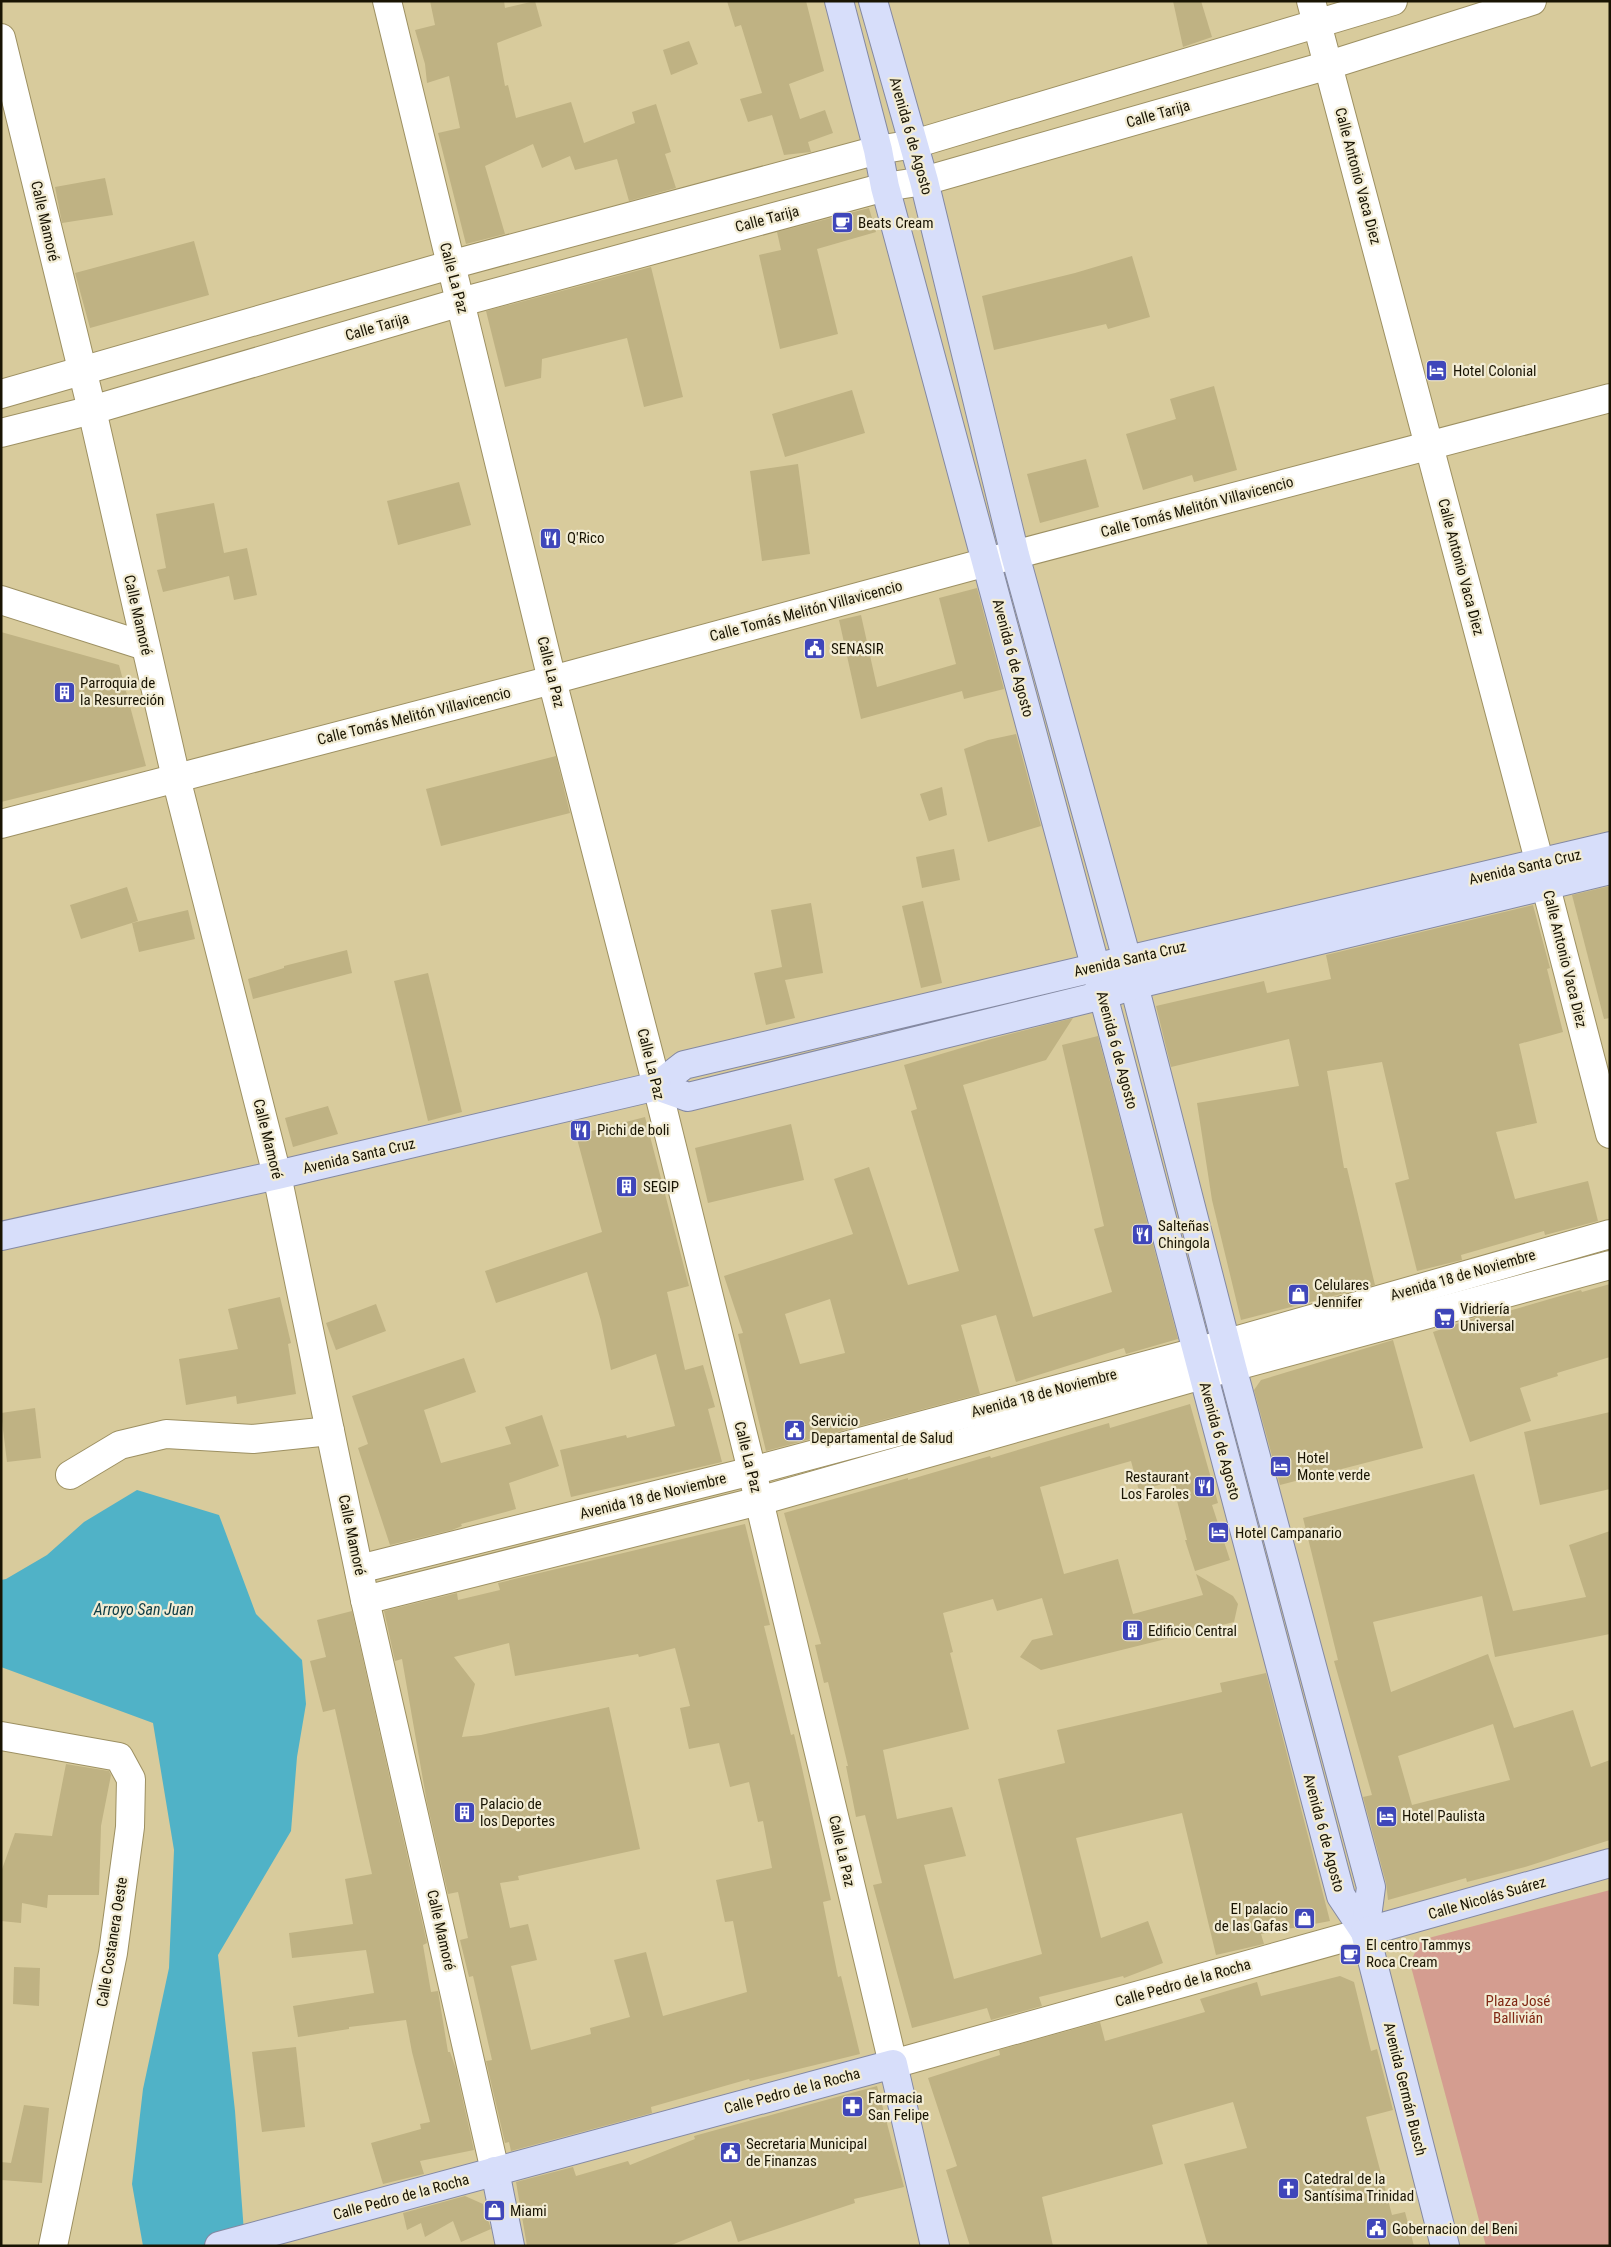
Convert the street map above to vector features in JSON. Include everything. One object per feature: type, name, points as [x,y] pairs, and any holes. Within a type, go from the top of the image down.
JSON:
[{"type":"main road","name":"Avenida 6 de Agosto","points":[[839,1],[878,150],[885,187],[1096,967],[1199,1364],[1341,1896],[1364,1932]]},
{"type":"main road","name":"Avenida 6 de Agosto","points":[[873,1],[924,181],[1015,555],[1134,985],[1229,1355],[1371,1887],[1364,1932]]},
{"type":"main road","name":"Avenida Santa Cruz","points":[[657,1086],[688,1098],[1103,995],[1543,875],[1610,846]]},
{"type":"main road","name":"Avenida Santa Cruz","points":[[1,1236],[277,1175],[657,1086],[684,1065],[1127,959],[1543,875],[1610,870]]},
{"type":"main road","name":"Calle Nicolás Suárez","points":[[1364,1932],[1610,1863]]},
{"type":"main road","name":"Avenida Germán Busch","points":[[1364,1932],[1445,2246]]},
{"type":"main road","name":"Calle Pedro de la Rocha","points":[[219,2246],[892,2064]]},
{"type":"main road","name":"Calle La Paz","points":[[892,2064],[935,2246]]},
{"type":"main road","name":"Calle Mamoré","points":[[495,2171],[510,2246]]},
{"type":"street","name":"Calle La Paz","points":[[387,1],[552,680],[657,1086],[752,1471],[892,2064]]},
{"type":"street","points":[[1,394],[450,265],[878,150],[914,144],[1314,12],[1393,1]]},
{"type":"street","name":"Calle Tarija","points":[[1,433],[92,410],[461,302],[885,187],[924,181],[1329,65],[1532,1]]},
{"type":"street","name":"Calle Antonio Vaca Diez","points":[[1314,12],[1610,1134]]},
{"type":"street","name":"Calle Mamoré","points":[[1,38],[92,410],[176,778],[277,1175],[359,1569],[495,2171]]},
{"type":"street","name":"Calle Tomás Melitón Villavicencio","points":[[1,824],[552,680],[987,562],[1610,398]]},
{"type":"street","points":[[1,600],[145,646]]},
{"type":"street","name":"Avenida 18 de Noviembre","points":[[366,1600],[759,1501],[1610,1234]]},
{"type":"street","name":"Avenida 18 de Noviembre","points":[[1229,1355],[1610,1265]]},
{"type":"street","name":"Avenida 18 de Noviembre","points":[[359,1569],[752,1471],[1199,1364]]},
{"type":"street","points":[[70,1475],[120,1446],[166,1434],[253,1439],[330,1430]]},
{"type":"street","name":"Calle Costanera Oeste","points":[[1,1736],[119,1757],[131,1779],[130,1827],[113,1953],[53,2246]]},
{"type":"street","name":"Calle Pedro de la Rocha","points":[[892,2064],[1364,1932]]},
{"type":"green space","name":"Plaza José Ballivián","points":[[1610,1890],[1610,2246],[1486,2246],[1410,1963],[1421,1940]]},
{"type":"water","name":"Arroyo San Juan","points":[[137,1490],[219,1515],[256,1614],[302,1660],[306,1704],[297,1757],[291,1831],[218,1955],[235,2111],[245,2246],[143,2246],[132,2184],[143,2089],[169,1968],[174,1850],[153,1723],[1,1667],[1,1580],[6,1579],[47,1555],[84,1522]]},
{"type":"building","points":[[430,1],[504,1],[505,8],[535,1],[542,26],[497,43],[505,86],[508,85],[516,118],[571,102],[584,143],[635,123],[632,112],[656,104],[671,152],[665,154],[676,188],[629,201],[617,159],[575,170],[570,156],[542,168],[533,144],[485,166],[505,234],[466,244],[438,133],[460,128],[449,76],[427,83],[425,64],[415,30],[435,25]]},
{"type":"building","points":[[727,1],[806,1],[824,71],[789,84],[800,119],[825,110],[833,133],[808,142],[811,152],[784,155],[772,115],[748,122],[740,99],[762,93],[741,25],[735,27]]},
{"type":"building","points":[[1173,1],[1201,1],[1212,37],[1183,47]]},
{"type":"building","points":[[689,41],[698,64],[671,75],[663,50]]},
{"type":"building","points":[[105,178],[113,215],[62,223],[55,187]]},
{"type":"building","points":[[869,208],[876,232],[817,249],[838,334],[780,349],[759,255],[781,250],[777,232]]},
{"type":"building","points":[[194,241],[209,295],[90,328],[75,273]]},
{"type":"building","points":[[1132,256],[1150,317],[1108,329],[1106,324],[994,350],[982,296],[1075,273]]},
{"type":"building","points":[[651,267],[683,397],[644,407],[627,338],[542,359],[541,378],[505,387],[486,311]]},
{"type":"building","points":[[1214,386],[1237,470],[1194,482],[1192,475],[1143,490],[1126,434],[1176,419],[1170,399]]},
{"type":"building","points":[[852,390],[865,433],[785,457],[772,414]]},
{"type":"building","points":[[1086,459],[1099,507],[1040,523],[1027,474]]},
{"type":"building","points":[[798,464],[810,554],[762,561],[750,471]]},
{"type":"building","points":[[459,482],[471,525],[398,545],[387,501]]},
{"type":"building","points":[[214,503],[224,553],[247,548],[257,595],[234,600],[229,576],[163,592],[157,570],[166,568],[156,514]]},
{"type":"building","points":[[977,588],[1004,689],[964,699],[962,691],[861,719],[839,620],[861,615],[877,687],[956,664],[939,598]]},
{"type":"building","name":"Parroquia de la Resurreción","points":[[1,632],[119,665],[146,766],[1,802]]},
{"type":"building","points":[[1016,734],[1041,826],[988,842],[964,749],[988,740]]},
{"type":"building","points":[[556,756],[570,813],[441,846],[426,789]]},
{"type":"building","points":[[942,787],[947,815],[929,821],[920,794]]},
{"type":"building","points":[[954,849],[960,880],[922,888],[916,857]]},
{"type":"building","points":[[1610,886],[1610,1018],[1604,1019],[1572,895]]},
{"type":"building","points":[[127,887],[138,921],[81,939],[70,905]]},
{"type":"building","points":[[923,901],[942,983],[921,988],[902,906]]},
{"type":"building","points":[[811,903],[823,973],[785,980],[795,1018],[766,1025],[754,973],[782,967],[771,910]]},
{"type":"building","points":[[1533,905],[1550,968],[1547,969],[1563,1032],[1519,1044],[1537,1123],[1496,1132],[1515,1199],[1588,1181],[1598,1221],[1545,1235],[1544,1231],[1461,1255],[1462,1260],[1417,1271],[1395,1183],[1409,1179],[1382,1062],[1327,1071],[1344,1168],[1347,1168],[1375,1285],[1241,1320],[1212,1200],[1197,1103],[1299,1086],[1289,1039],[1171,1067],[1156,1006],[1264,981],[1267,993],[1331,979],[1326,955]]},
{"type":"building","points":[[188,910],[195,939],[139,952],[132,923]]},
{"type":"building","points":[[347,950],[352,973],[253,999],[248,979],[284,968],[284,966]]},
{"type":"building","points":[[428,973],[462,1112],[428,1121],[394,981]]},
{"type":"building","points":[[1073,1018],[1046,1060],[963,1085],[1033,1317],[1112,1292],[1094,1229],[1104,1226],[1062,1045],[1098,1036],[1178,1339],[1126,1354],[1124,1348],[1016,1382],[996,1315],[961,1325],[980,1394],[766,1451],[738,1334],[743,1333],[724,1276],[853,1234],[834,1179],[869,1167],[908,1285],[959,1271],[911,1111],[917,1109],[904,1065],[995,1038]],"holes":[[[830,1299],[845,1353],[800,1364],[785,1314]]]},
{"type":"building","points":[[328,1106],[338,1134],[293,1147],[285,1118]]},
{"type":"building","points":[[645,1117],[689,1286],[667,1292],[685,1370],[703,1365],[715,1407],[708,1409],[722,1462],[571,1497],[560,1450],[626,1435],[627,1438],[675,1426],[656,1354],[611,1370],[601,1321],[587,1272],[496,1303],[485,1271],[602,1232],[576,1135]]},
{"type":"building","points":[[791,1124],[804,1180],[708,1203],[695,1148]]},
{"type":"building","points":[[1610,1284],[1610,1357],[1557,1373],[1558,1376],[1520,1388],[1531,1421],[1470,1442],[1433,1332],[1494,1312],[1495,1315],[1581,1290],[1582,1292]]},
{"type":"building","points":[[280,1297],[291,1343],[288,1344],[296,1394],[237,1404],[236,1396],[186,1405],[179,1359],[238,1349],[228,1309]]},
{"type":"building","points":[[376,1304],[386,1331],[336,1350],[326,1323]]},
{"type":"building","points":[[1393,1340],[1423,1448],[1280,1485],[1254,1390],[1261,1380]]},
{"type":"building","points":[[464,1358],[476,1392],[424,1410],[441,1463],[511,1444],[505,1427],[542,1415],[559,1466],[509,1483],[516,1509],[461,1524],[462,1526],[452,1530],[390,1545],[358,1448],[368,1444],[352,1396]]},
{"type":"building","points":[[1190,1404],[1218,1503],[1212,1505],[1230,1560],[1195,1571],[1185,1540],[1187,1540],[1172,1481],[1139,1491],[1131,1461],[1040,1487],[1064,1574],[1118,1559],[1133,1614],[1203,1595],[1196,1574],[1233,1596],[1238,1604],[1234,1622],[1041,1670],[1020,1657],[1032,1640],[1053,1635],[1042,1598],[997,1611],[993,1599],[943,1613],[953,1652],[950,1653],[969,1729],[883,1750],[897,1819],[952,1807],[966,1856],[924,1865],[954,1979],[1042,1954],[998,1779],[1065,1763],[1057,1730],[1222,1692],[1220,1683],[1266,1673],[1330,1921],[1261,1934],[1264,1944],[1216,1955],[1182,1813],[1076,1838],[1101,1938],[1148,1921],[1163,1963],[1124,1978],[1123,1976],[1039,1997],[1042,2006],[991,2020],[987,2008],[912,2028],[873,1885],[882,1883],[865,1815],[856,1817],[846,1766],[848,1766],[828,1682],[824,1683],[815,1645],[821,1644],[784,1513],[990,1456],[991,1458],[1109,1423],[1110,1428]]},
{"type":"building","points":[[35,1408],[41,1458],[7,1462],[1,1413]]},
{"type":"building","points":[[1610,1412],[1610,1489],[1540,1505],[1524,1432]]},
{"type":"building","points":[[1474,1474],[1513,1611],[1586,1597],[1569,1545],[1610,1531],[1610,1634],[1495,1657],[1482,1596],[1373,1622],[1391,1692],[1488,1654],[1514,1728],[1573,1710],[1591,1767],[1610,1760],[1610,1840],[1525,1867],[1467,1882],[1466,1878],[1388,1900],[1386,1883],[1363,1797],[1372,1795],[1334,1661],[1338,1660],[1303,1518]],"holes":[[[1493,1724],[1510,1780],[1412,1805],[1398,1756]]]},
{"type":"building","points":[[745,1524],[770,1625],[764,1626],[791,1735],[794,1734],[831,1900],[823,1902],[838,1977],[841,1976],[860,2054],[750,2081],[749,2079],[651,2107],[652,2113],[511,2151],[509,2142],[505,2143],[486,2061],[492,2060],[473,1976],[469,1977],[460,1940],[468,1938],[458,1892],[448,1894],[427,1803],[402,1659],[395,1661],[384,1611],[457,1593],[458,1600],[500,1590],[498,1583]],"holes":[[[509,1643],[515,1676],[638,1654],[639,1657],[675,1648],[690,1706],[680,1708],[689,1749],[719,1743],[730,1787],[749,1782],[758,1822],[763,1821],[772,1868],[716,1880],[725,1922],[733,1921],[747,1992],[663,2016],[646,1952],[614,1960],[630,2017],[590,2028],[591,2034],[531,2050],[511,1966],[537,1960],[528,1924],[510,1928],[500,1883],[519,1880],[518,1876],[640,1849],[609,1707],[481,1735],[462,1737],[475,1684],[454,1657]]]},
{"type":"building","points":[[352,1611],[427,1943],[423,1945],[431,1992],[438,1991],[448,2052],[450,2052],[456,2069],[474,2150],[420,2161],[424,2174],[383,2184],[371,2143],[421,2129],[420,2124],[430,2122],[406,2020],[349,2027],[349,2029],[298,2037],[293,2006],[374,1993],[366,1950],[292,1958],[289,1933],[353,1924],[345,1879],[372,1874],[335,1709],[323,1712],[310,1661],[326,1657],[317,1620]]},
{"type":"building","points":[[66,1764],[109,1771],[111,1775],[101,1826],[99,1895],[48,1895],[47,1908],[22,1903],[21,1923],[1,1921],[1,1872],[15,1833],[52,1836]]},
{"type":"building","points":[[14,1967],[40,1968],[39,2006],[13,2004]]},
{"type":"building","points":[[1340,1976],[1354,1982],[1371,2051],[1377,2049],[1393,2110],[1366,2117],[1392,2215],[1405,2212],[1414,2246],[1208,2246],[1184,2164],[1247,2148],[1233,2102],[1152,2125],[1163,2164],[1042,2197],[1053,2246],[970,2246],[946,2170],[957,2166],[928,2078],[1000,2055],[999,2050],[1100,2022],[1105,2041],[1205,2012],[1200,1999],[1257,1982],[1261,1996]]},
{"type":"building","points":[[296,2047],[305,2127],[262,2132],[252,2052]]},
{"type":"building","points":[[877,2086],[904,2187],[854,2199],[855,2203],[738,2242],[731,2221],[669,2246],[527,2246],[516,2182],[573,2167],[576,2176],[628,2161],[630,2165],[695,2139],[694,2136]]},
{"type":"building","points":[[24,2105],[49,2108],[42,2183],[1,2180],[1,2162],[11,2163]]},
{"type":"building","points":[[465,2196],[483,2204],[491,2229],[461,2242],[453,2221],[425,2237],[421,2223],[407,2230],[403,2213]]},
{"type":"place","name":"Beats Cream","points":[[842,223]]},
{"type":"place","name":"Hotel Colonial","points":[[1437,371]]},
{"type":"place","name":"Q'Rico","points":[[551,538]]},
{"type":"place","name":"SENASIR","points":[[815,649]]},
{"type":"place","name":"Parroquia de la Resurreción","points":[[64,692]]},
{"type":"place","name":"Pichi de boli","points":[[581,1130]]},
{"type":"place","name":"SEGIP","points":[[627,1187]]},
{"type":"place","name":"Salteñas Chingola","points":[[1142,1235]]},
{"type":"place","name":"Celulares Jennifer","points":[[1298,1294]]},
{"type":"place","name":"Vidriería Universal","points":[[1444,1318]]},
{"type":"place","name":"Servicio Departamental de Salud","points":[[795,1430]]},
{"type":"place","name":"Hotel Monte verde","points":[[1281,1467]]},
{"type":"place","name":"Restaurant Los Faroles","points":[[1205,1486]]},
{"type":"place","name":"Hotel Campanario","points":[[1219,1533]]},
{"type":"place","name":"Edificio Central","points":[[1132,1631]]},
{"type":"place","name":"Palacio de los Deportes","points":[[464,1813]]},
{"type":"place","name":"Hotel Paulista","points":[[1386,1816]]},
{"type":"place","name":"El palacio de las Gafas","points":[[1304,1918]]},
{"type":"place","name":"El centro Tammys Roca Cream","points":[[1350,1954]]},
{"type":"place","name":"Farmacia San Felipe","points":[[852,2107]]},
{"type":"place","name":"Secretaria Municipal de Finanzas","points":[[730,2153]]},
{"type":"place","name":"Catedral de la Santísima Trinidad","points":[[1288,2188]]},
{"type":"place","name":"Miami","points":[[494,2211]]},
{"type":"place","name":"Gobernacion del Beni","points":[[1376,2229]]}]
